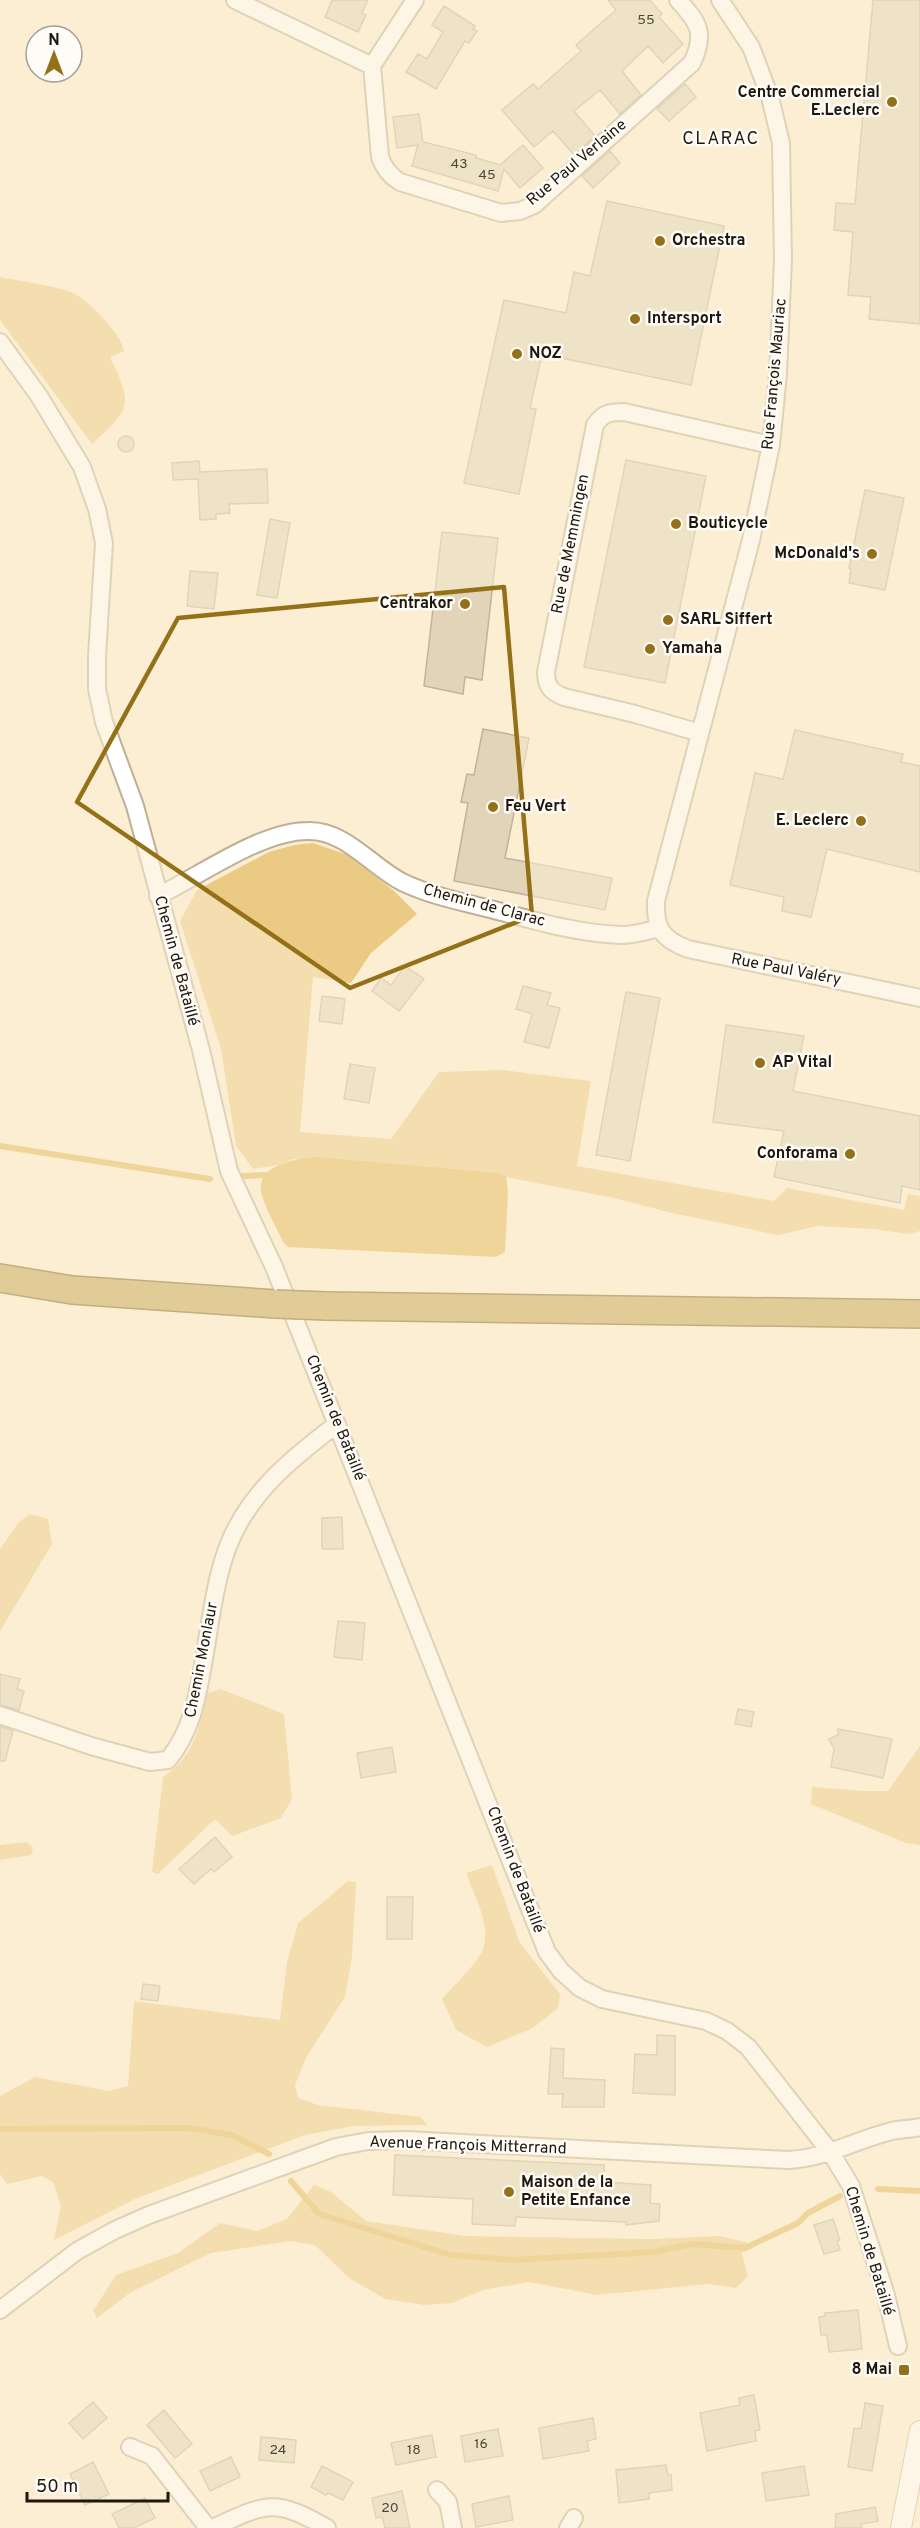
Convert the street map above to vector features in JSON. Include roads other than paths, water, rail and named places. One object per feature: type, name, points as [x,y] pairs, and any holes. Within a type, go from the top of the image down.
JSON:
[{"type":"highway","points":[[0,1278],[72,1290],[326,1306],[920,1314]]},
{"type":"street","points":[[235,0],[372,66],[415,0]]},
{"type":"street","name":"Rue Paul Verlaine","points":[[372,66],[380,157],[392,177],[400,182],[487,210],[501,213],[520,211],[534,205],[692,63],[699,47],[700,33],[695,19],[678,0]]},
{"type":"street","name":"Rue François Mauriac","points":[[659,928],[656,918],[656,902],[735,605],[771,445],[778,374],[783,260],[781,143],[770,96],[751,47],[720,0]]},
{"type":"street","name":"Chemin de Bataillé","points":[[0,342],[39,396],[82,467],[98,509],[104,543],[97,656],[98,689],[105,722],[135,806],[201,1050],[229,1171],[274,1267],[547,1952],[561,1971],[580,1988],[602,1999],[706,2021],[728,2031],[748,2047],[831,2153],[851,2186],[885,2295],[898,2346]]},
{"type":"street","name":"Rue de Memmingen","points":[[700,734],[635,714],[564,698],[554,693],[546,683],[546,672],[595,425],[599,418],[608,412],[624,412],[771,445]]},
{"type":"street","name":"Chemin de Clarac","points":[[158,896],[262,841],[285,833],[308,830],[325,832],[401,881],[433,895],[580,932],[626,935],[659,928]]},
{"type":"street","name":"Rue Paul Valéry","points":[[659,928],[671,942],[688,949],[920,998]]},
{"type":"street","name":"Chemin Monlaur","points":[[0,1715],[91,1746],[150,1762],[168,1760],[180,1744],[190,1724],[217,1584],[227,1549],[243,1515],[268,1483],[288,1463],[337,1424]]},
{"type":"street","name":"Avenue François Mitterrand","points":[[0,2310],[77,2251],[115,2230],[149,2215],[336,2147],[368,2141],[406,2140],[788,2160],[808,2159],[891,2132],[920,2127]]},
{"type":"street","points":[[901,2528],[920,2431]]},
{"type":"street","points":[[130,2446],[152,2456],[208,2528]]},
{"type":"street","points":[[437,2490],[448,2502],[453,2528]]},
{"type":"street","points":[[213,2528],[249,2511],[274,2507],[297,2511],[327,2528]]},
{"type":"waterway","points":[[0,1146],[210,1179]]},
{"type":"waterway","points":[[243,1176],[265,1175]]},
{"type":"waterway","points":[[0,2129],[188,2128],[232,2135],[269,2154]]},
{"type":"waterway","points":[[291,2181],[319,2214],[451,2255],[513,2260],[654,2252],[692,2244],[745,2248],[798,2223],[808,2213],[840,2196]]},
{"type":"waterway","points":[[878,2189],[920,2191]]},
{"type":"place","name":"Centre Commercial E.Leclerc","points":[[892,102]]},
{"type":"place","name":"Orchestra","points":[[660,241]]},
{"type":"place","name":"Intersport","points":[[635,319]]},
{"type":"place","name":"NOZ","points":[[517,354]]},
{"type":"place","name":"Bouticycle","points":[[676,524]]},
{"type":"place","name":"McDonald's","points":[[872,554]]},
{"type":"place","name":"Centrakor","points":[[465,604]]},
{"type":"place","name":"SARL Siffert","points":[[668,620]]},
{"type":"place","name":"Yamaha","points":[[650,649]]},
{"type":"place","name":"Feu Vert","points":[[493,807]]},
{"type":"place","name":"E. Leclerc","points":[[861,821]]},
{"type":"place","name":"AP Vital","points":[[760,1063]]},
{"type":"place","name":"Conforama","points":[[850,1154]]},
{"type":"place","name":"Maison de la Petite Enfance","points":[[509,2192]]},
{"type":"place","name":"8 Mai","points":[[904,2370]]},
{"type":"district","name":"CLARAC","points":[[721,139]]}]
